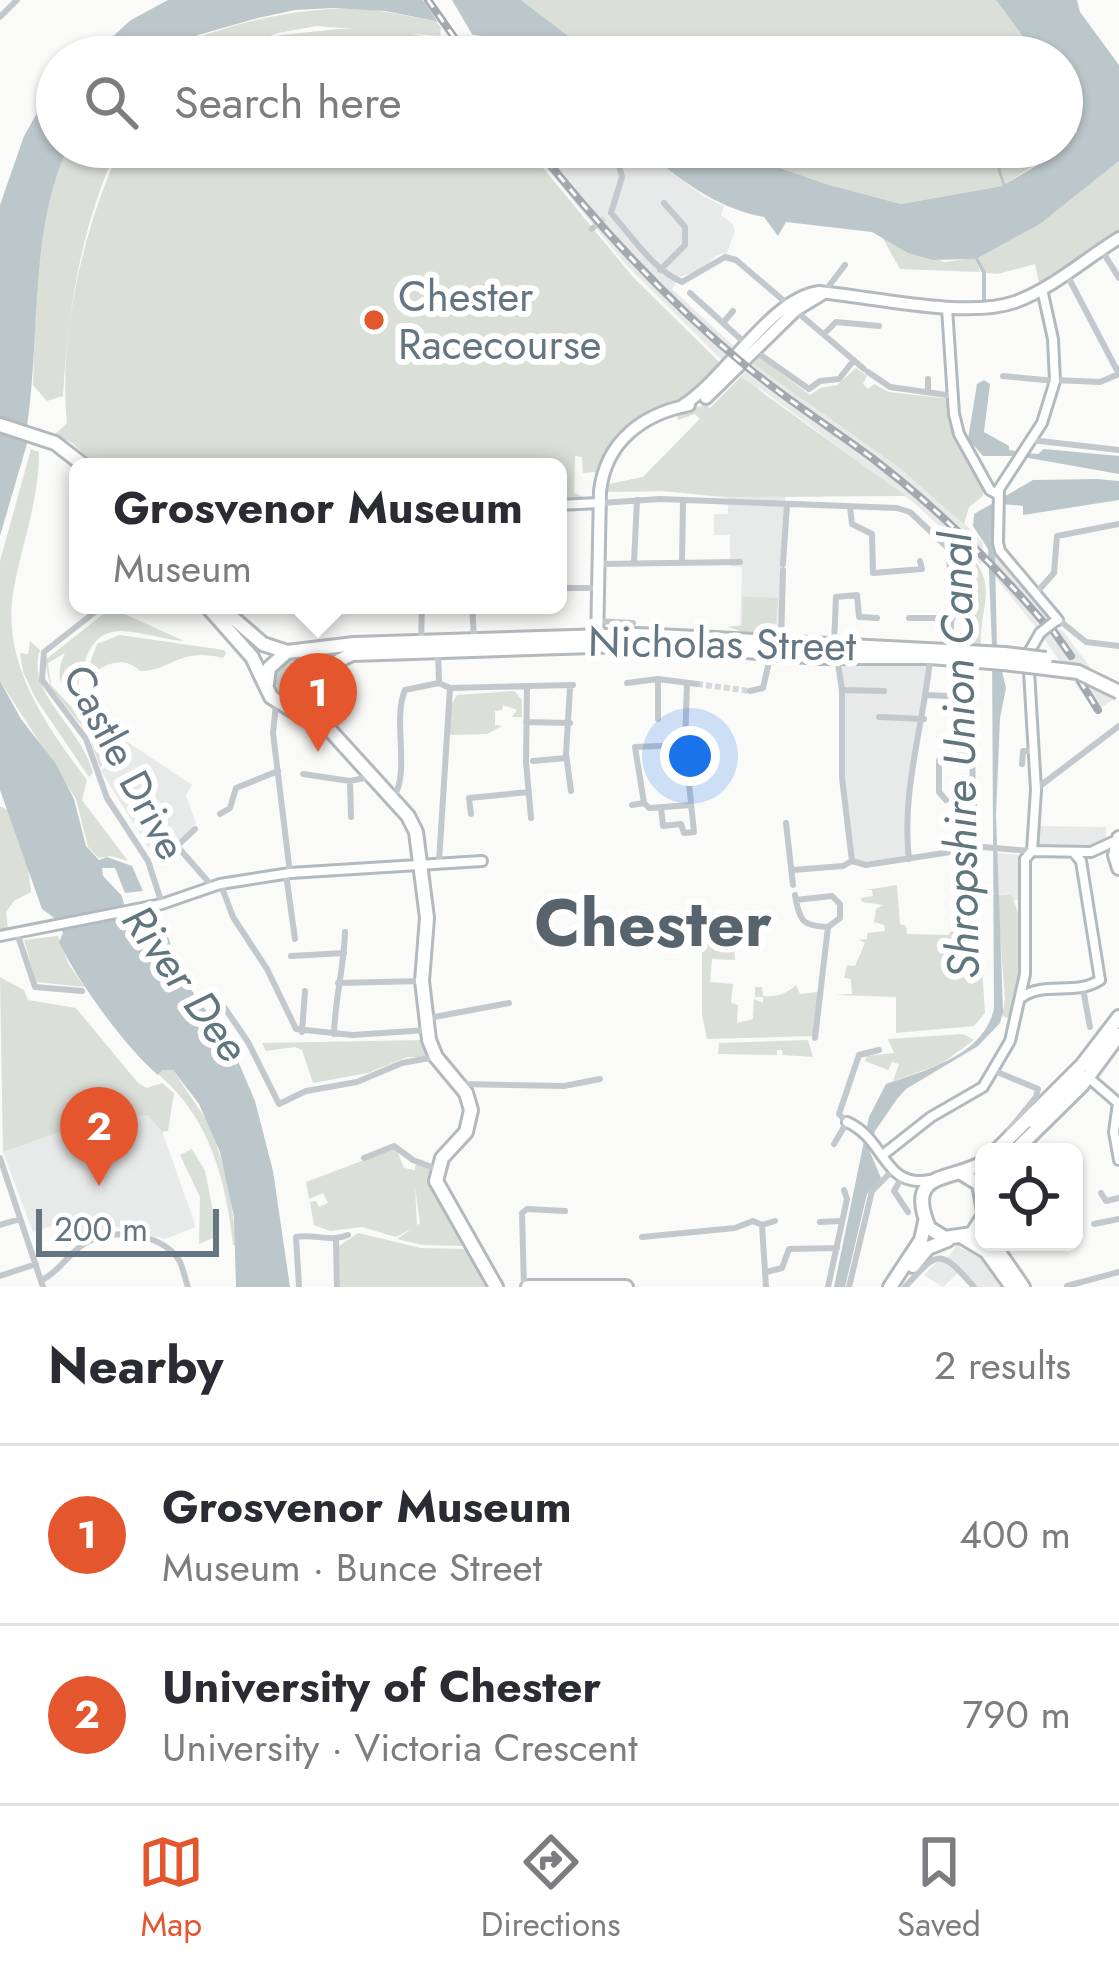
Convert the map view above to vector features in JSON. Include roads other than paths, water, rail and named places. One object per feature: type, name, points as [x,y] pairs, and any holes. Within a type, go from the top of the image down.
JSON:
[{"type":"highway","points":[[0,424],[55,443],[74,458]]},
{"type":"highway","points":[[214,614],[246,650],[276,702],[328,728],[415,826],[427,918],[422,981],[427,1024],[436,1057],[466,1086],[471,1111],[466,1132],[437,1169],[438,1189],[496,1287]]},
{"type":"highway","points":[[228,614],[262,644],[318,660],[328,728]]},
{"type":"highway","name":"Nicholas Street","points":[[324,690],[338,662],[352,654],[601,640]]},
{"type":"highway","name":"Nicholas Street","points":[[291,651],[601,640],[932,652]]},
{"type":"highway","points":[[932,652],[949,650],[971,656]]},
{"type":"highway","points":[[267,684],[273,661],[291,651]]},
{"type":"highway","points":[[932,652],[1070,662],[1119,688]]},
{"type":"highway","points":[[298,709],[324,690]]},
{"type":"highway","points":[[1118,839],[1118,865]]},
{"type":"highway","points":[[1085,1075],[1119,1017]]},
{"type":"highway","points":[[1009,1143],[1085,1075],[1119,1035]]},
{"type":"highway","points":[[890,1287],[921,1240],[922,1196],[932,1180],[975,1166]]},
{"type":"highway","points":[[960,1172],[975,1179]]},
{"type":"highway","points":[[925,1222],[939,1236],[973,1240],[1012,1287]]},
{"type":"highway","points":[[905,1287],[928,1248],[975,1230]]},
{"type":"highway","points":[[998,1251],[1023,1287]]},
{"type":"highway","points":[[526,1287],[626,1286]]},
{"type":"main road","points":[[601,640],[600,497],[610,455],[647,418],[705,399],[793,307],[824,293],[985,309],[1016,302],[1042,289],[1119,238]]},
{"type":"street","points":[[0,17],[13,1]]},
{"type":"street","points":[[620,168],[622,177],[608,215],[660,269],[682,282],[713,262],[731,257],[890,387],[954,396]]},
{"type":"street","points":[[660,269],[685,244],[685,227],[664,203]]},
{"type":"street","points":[[1101,249],[1119,278]]},
{"type":"street","points":[[824,293],[845,266]]},
{"type":"street","points":[[1003,376],[1100,382],[1119,374],[1066,273]]},
{"type":"street","points":[[1042,289],[1053,339],[1051,404],[997,496],[1000,551],[1056,621],[1086,642],[1119,646]]},
{"type":"street","points":[[690,293],[755,351],[808,389],[820,381],[839,379],[854,360]]},
{"type":"street","points":[[947,307],[959,434],[997,496]]},
{"type":"street","points":[[723,323],[733,311]]},
{"type":"street","points":[[824,334],[836,322],[879,326]]},
{"type":"street","points":[[867,385],[869,373]]},
{"type":"street","points":[[928,379],[928,392]]},
{"type":"street","points":[[1028,444],[1119,450]]},
{"type":"street","points":[[567,503],[600,497],[904,509],[943,542],[951,564],[949,650]]},
{"type":"street","points":[[634,562],[637,500]]},
{"type":"street","points":[[682,502],[682,562]]},
{"type":"street","points":[[750,691],[763,688],[774,647],[787,505]]},
{"type":"street","points":[[850,507],[852,524],[872,534],[873,573],[922,569]]},
{"type":"street","points":[[1037,592],[1054,573],[1057,536],[1119,524]]},
{"type":"street","points":[[600,563],[740,562]]},
{"type":"street","points":[[567,588],[600,588]]},
{"type":"street","points":[[852,861],[842,778],[836,597],[857,595],[859,617],[877,618]]},
{"type":"street","name":"Castle Drive","points":[[93,614],[44,652],[42,680],[86,739],[107,798],[148,861],[157,905]]},
{"type":"street","points":[[421,643],[422,614]]},
{"type":"street","points":[[472,614],[474,642]]},
{"type":"street","points":[[909,618],[953,618]]},
{"type":"street","points":[[598,621],[633,623]]},
{"type":"street","points":[[1025,859],[1032,850],[1036,790],[1028,654],[1040,633],[1056,621]]},
{"type":"street","points":[[438,647],[439,682]]},
{"type":"street","points":[[909,859],[907,800],[932,652]]},
{"type":"street","points":[[658,679],[658,719]]},
{"type":"street","points":[[627,683],[658,679],[698,685]]},
{"type":"street","points":[[392,799],[400,788],[403,694],[409,688],[439,682],[450,688],[572,686],[566,758],[571,791]]},
{"type":"street","points":[[661,807],[663,826],[681,824],[686,833],[696,828],[685,745],[687,683]]},
{"type":"street","points":[[440,862],[450,688]]},
{"type":"street","points":[[527,688],[531,818]]},
{"type":"street","points":[[842,693],[884,691]]},
{"type":"street","points":[[926,694],[969,697],[979,848]]},
{"type":"street","points":[[276,702],[274,724],[295,939]]},
{"type":"street","points":[[274,724],[298,709]]},
{"type":"street","points":[[879,717],[924,719]]},
{"type":"street","points":[[526,722],[570,723]]},
{"type":"street","points":[[1036,790],[1119,726]]},
{"type":"street","points":[[685,745],[637,746],[644,803],[649,808],[692,805]]},
{"type":"street","points":[[1022,764],[1023,752],[1031,751]]},
{"type":"street","points":[[946,800],[937,795],[940,759],[971,756]]},
{"type":"street","points":[[533,761],[566,758]]},
{"type":"street","points":[[220,814],[230,808],[236,788],[278,773]]},
{"type":"street","points":[[302,774],[350,781],[372,777]]},
{"type":"street","points":[[350,781],[350,818]]},
{"type":"street","points":[[470,814],[469,798],[529,792]]},
{"type":"street","points":[[632,805],[644,803]]},
{"type":"street","points":[[786,823],[793,885]]},
{"type":"street","points":[[195,829],[177,846],[216,885],[266,969],[292,1025],[302,1031],[334,1034],[427,1024],[509,1003]]},
{"type":"street","points":[[852,861],[861,865],[1000,846],[1074,853],[1102,849],[1118,839]]},
{"type":"street","points":[[884,1154],[931,1118],[983,1088],[1010,1041],[1031,990],[1025,974],[1025,859],[1017,848]]},
{"type":"street","points":[[1031,990],[1083,989],[1100,980],[1082,861],[1074,853]]},
{"type":"street","points":[[1084,875],[1088,859],[1101,855],[1118,865]]},
{"type":"street","points":[[0,936],[157,905],[216,885],[288,874],[482,861]]},
{"type":"street","points":[[793,870],[852,861]]},
{"type":"street","points":[[815,1038],[828,927],[841,914],[840,904],[834,897],[795,898],[801,921],[828,927]]},
{"type":"street","points":[[334,1034],[338,983],[344,973],[344,932]]},
{"type":"street","points":[[17,933],[35,987],[82,991]]},
{"type":"street","points":[[291,956],[344,952]]},
{"type":"street","points":[[1025,974],[1031,990]]},
{"type":"street","points":[[338,983],[422,981]]},
{"type":"street","points":[[1083,989],[1090,1027]]},
{"type":"street","points":[[302,1031],[305,992]]},
{"type":"street","points":[[223,1003],[279,1104],[306,1090],[357,1082],[436,1057]]},
{"type":"street","points":[[834,1144],[853,1065],[860,1055],[879,1050]]},
{"type":"street","points":[[995,1071],[1038,1089],[1006,1143]]},
{"type":"street","points":[[1085,1075],[1119,1108],[1114,1132],[1119,1160]]},
{"type":"street","points":[[466,1086],[564,1086],[601,1079]]},
{"type":"street","points":[[843,1118],[870,1136],[902,1179],[932,1180]]},
{"type":"street","points":[[364,1158],[394,1146],[412,1160],[437,1169]]},
{"type":"street","points":[[0,1158],[43,1284],[98,1236],[118,1233],[142,1238],[182,1257],[188,1287]]},
{"type":"street","points":[[849,1287],[872,1191],[892,1171]]},
{"type":"street","points":[[902,1179],[894,1191],[908,1212]]},
{"type":"street","points":[[828,1287],[847,1199],[844,1190]]},
{"type":"street","points":[[1101,1193],[1106,1201],[1119,1198]]},
{"type":"street","points":[[526,1287],[522,1213],[527,1209],[566,1210]]},
{"type":"street","points":[[0,1225],[20,1219]]},
{"type":"street","points":[[1094,1224],[1119,1219]]},
{"type":"street","points":[[642,1237],[735,1228],[753,1221],[762,1226]]},
{"type":"street","points":[[762,1226],[775,1221]]},
{"type":"street","points":[[820,1222],[842,1221]]},
{"type":"street","points":[[762,1226],[766,1287]]},
{"type":"street","points":[[299,1287],[296,1237],[312,1234],[336,1240],[348,1235]]},
{"type":"street","points":[[336,1240],[338,1287]]},
{"type":"street","points":[[766,1272],[782,1268],[788,1249],[837,1248]]},
{"type":"street","points":[[905,1287],[924,1262],[936,1258],[948,1261],[974,1287]]},
{"type":"street","points":[[0,1276],[37,1264]]},
{"type":"street","points":[[1067,1286],[1119,1272]]},
{"type":"water","points":[[168,0],[521,0],[568,36],[483,36],[385,11],[334,8],[295,10],[196,36],[113,36],[131,20]]},
{"type":"water","points":[[996,0],[1077,0],[1080,12],[1119,65],[1119,161],[1040,224],[978,258],[986,272],[986,300],[982,300],[982,273],[975,259],[933,260],[908,253],[872,232],[786,222],[778,236],[764,217],[712,199],[667,168],[780,168],[901,204],[1002,186],[1033,168],[1083,168],[1083,36],[1023,36]]},
{"type":"water","points":[[36,115],[36,168],[60,168],[41,249],[27,426],[31,430],[0,536],[0,205]]},
{"type":"water","points":[[984,380],[990,384],[984,432],[1016,451],[1012,456],[983,456],[968,439],[977,384]]},
{"type":"water","points":[[1044,449],[1119,456],[1119,474],[1023,457]]},
{"type":"water","points":[[1033,480],[1119,481],[1119,500],[1023,515],[1023,506],[1001,504],[994,512],[997,649],[1006,688],[1000,718],[996,815],[1003,1012],[1000,1023],[978,1046],[906,1089],[875,1131],[870,1152],[881,1178],[867,1194],[845,1287],[834,1287],[869,1117],[886,1084],[966,1050],[988,1025],[994,1009],[992,646],[988,549],[973,526],[974,514]]},
{"type":"water","name":"River Dee","points":[[0,681],[21,719],[56,764],[74,799],[86,846],[99,860],[107,857],[132,866],[143,891],[125,893],[115,868],[102,868],[103,876],[122,896],[125,909],[153,909],[180,974],[232,1047],[255,1101],[273,1171],[290,1287],[236,1287],[234,1217],[220,1152],[199,1104],[173,1070],[158,1075],[117,1031],[67,958],[59,942],[63,933],[57,920],[42,909],[0,790]]},
{"type":"waterway","points":[[999,168],[1004,185]]},
{"type":"tunnel","points":[[593,228],[605,218]]},
{"type":"tunnel","points":[[697,684],[750,691]]},
{"type":"railway","points":[[428,0],[453,36]]},
{"type":"railway","points":[[554,168],[609,234],[689,316],[761,378],[918,496],[984,557],[1045,624]]},
{"type":"railway","points":[[1052,629],[1071,656]]},
{"type":"railway","points":[[1080,681],[1098,710]]},
{"type":"place","name":"Chester Racecourse","points":[[374,320]]},
{"type":"place","name":"Grosvenor Museum","points":[[318,752]]},
{"type":"place","name":"University of Chester","points":[[99,1186]]},
{"type":"district","name":"Chester","points":[[653,923]]},
{"type":"water label","name":"Shropshire Union Canal","points":[[959,756]]}]
